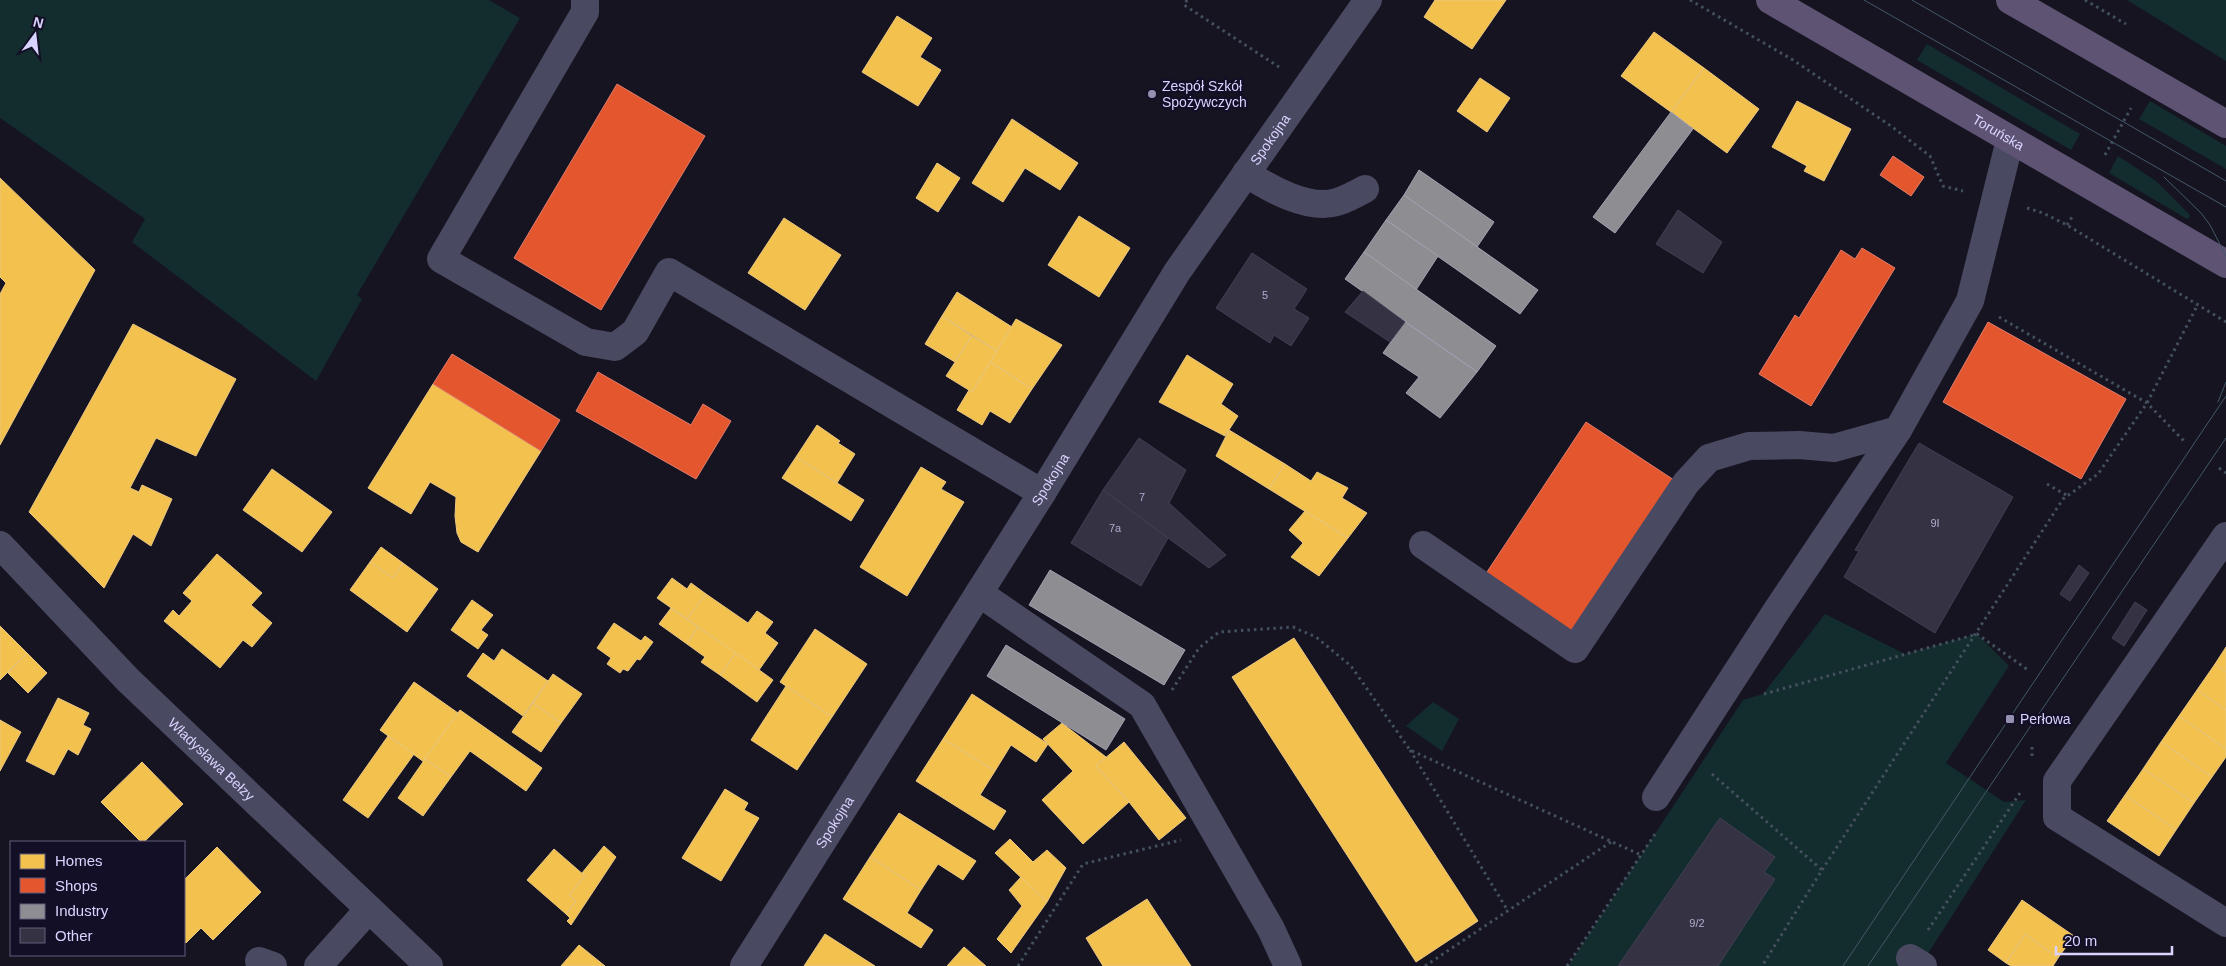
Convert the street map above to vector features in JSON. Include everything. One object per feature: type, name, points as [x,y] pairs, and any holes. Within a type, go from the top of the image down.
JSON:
[{"type":"main road","name":"Toruńska","points":[[1770,0],[2226,264]]},
{"type":"main road","points":[[2010,0],[2226,124]]},
{"type":"street","points":[[585,0],[585,12],[441,259],[586,342],[615,347],[635,332],[669,272],[1042,493]]},
{"type":"street","name":"Spokojna","points":[[744,966],[1042,493],[1177,272],[1368,0]]},
{"type":"street","points":[[1656,797],[1777,610],[1898,430],[1970,301],[2010,140]]},
{"type":"street","points":[[1246,173],[1267,188],[1304,202],[1335,203],[1365,189]]},
{"type":"street","points":[[1424,545],[1575,649],[1686,483],[1709,458],[1749,446],[1799,445],[1834,448],[1898,430]]},
{"type":"street","points":[[2226,536],[2057,781],[2057,817],[2226,923]]},
{"type":"street","name":"Władysława Bełzy","points":[[0,545],[128,680],[429,966]]},
{"type":"street","points":[[979,593],[1142,705],[1271,928],[1288,966]]},
{"type":"street","points":[[318,966],[368,909]]},
{"type":"path","points":[[1187,0],[1184,5],[1280,68]]},
{"type":"path","points":[[1690,0],[1793,60],[1891,126],[1930,156],[1943,186],[2043,213],[2067,225],[2226,322]]},
{"type":"path","points":[[2067,225],[2147,79]]},
{"type":"path","points":[[1970,301],[2147,403],[2184,441]]},
{"type":"path","points":[[1762,966],[1822,870],[2063,499],[2098,474],[2147,403],[2197,306]]},
{"type":"path","points":[[2219,468],[2226,473]]},
{"type":"path","points":[[2047,484],[2068,496]]},
{"type":"path","points":[[1154,723],[1175,685],[1199,648],[1219,632],[1293,627],[1316,637],[1351,666],[1410,750],[1508,911]]},
{"type":"path","points":[[1977,634],[2028,670]]},
{"type":"path","points":[[1762,694],[1977,634]]},
{"type":"path","points":[[1410,750],[1642,855]]},
{"type":"path","points":[[1707,771],[1822,870]]},
{"type":"path","points":[[1916,962],[2019,794]]},
{"type":"path","points":[[1567,966],[1658,830]]},
{"type":"path","points":[[1018,966],[1083,864],[1216,832]]},
{"type":"path","points":[[1425,966],[1611,842]]},
{"type":"green space","points":[[0,0],[489,0],[520,18],[357,295],[362,299],[316,381],[132,242],[145,219],[0,118]]},
{"type":"green space","points":[[2127,0],[2226,0],[2226,61]]},
{"type":"green space","points":[[1927,44],[2080,134],[2071,150],[1917,60]]},
{"type":"green space","points":[[2150,101],[2226,146],[2226,169],[2139,119]]},
{"type":"green space","points":[[2118,156],[2156,181],[2190,217],[2187,219],[2109,173]]},
{"type":"green space","points":[[1825,614],[1905,654],[1977,634],[2009,666],[1946,763],[2004,802],[2026,800],[1920,966],[1568,966],[1743,700],[1763,694]]},
{"type":"green space","points":[[1433,702],[1459,719],[1442,751],[1406,726]]},
{"type":"building: Homes","points":[[1435,0],[1506,0],[1472,49],[1424,17]]},
{"type":"building: Homes","points":[[897,16],[932,38],[920,57],[941,70],[918,106],[862,72]]},
{"type":"building: Homes","points":[[1654,32],[1704,68],[1671,112],[1621,76]]},
{"type":"building: Homes","points":[[1704,68],[1759,109],[1727,153],[1671,112]]},
{"type":"building: Homes","points":[[1480,78],[1510,98],[1487,132],[1457,111]]},
{"type":"building: Homes","points":[[1797,101],[1851,129],[1824,181],[1804,171],[1807,166],[1772,147]]},
{"type":"building: Homes","points":[[1012,119],[1078,163],[1060,190],[1025,168],[1003,202],[972,183]]},
{"type":"building: Homes","points":[[937,163],[960,178],[938,212],[916,198]]},
{"type":"building: Homes","points":[[0,178],[95,270],[0,445],[0,294],[6,283],[0,277]]},
{"type":"building: Homes","points":[[1079,216],[1130,248],[1099,297],[1048,265]]},
{"type":"building: Homes","points":[[784,218],[841,255],[805,310],[748,273]]},
{"type":"building: Homes","points":[[957,292],[1012,327],[997,351],[942,316]]},
{"type":"building: Homes","points":[[942,316],[972,336],[955,362],[925,344]]},
{"type":"building: Homes","points":[[1016,319],[1062,345],[1032,389],[990,362]]},
{"type":"building: Homes","points":[[133,324],[236,379],[196,456],[156,438],[130,488],[139,492],[142,485],[172,499],[151,546],[133,534],[104,588],[29,512]]},
{"type":"building: Homes","points":[[972,336],[997,351],[972,392],[946,376]]},
{"type":"building: Homes","points":[[1187,355],[1233,384],[1221,404],[1238,416],[1225,436],[1159,402]]},
{"type":"building: Homes","points":[[990,362],[1032,389],[1010,423],[990,411],[982,425],[957,410],[969,390],[972,392]]},
{"type":"building: Homes","points":[[433,384],[541,451],[478,552],[461,542],[457,533],[455,516],[456,497],[430,482],[411,514],[368,488]]},
{"type":"building: Homes","points":[[817,425],[840,441],[838,443],[855,454],[837,483],[796,457]]},
{"type":"building: Homes","points":[[1229,430],[1285,464],[1269,489],[1216,456]]},
{"type":"building: Homes","points":[[796,457],[864,500],[851,521],[782,478]]},
{"type":"building: Homes","points":[[1285,464],[1311,481],[1317,472],[1348,488],[1342,498],[1367,513],[1348,538],[1269,489]]},
{"type":"building: Homes","points":[[921,467],[946,482],[941,489],[964,502],[907,596],[860,567]]},
{"type":"building: Homes","points":[[272,469],[332,512],[302,552],[243,510]]},
{"type":"building: Homes","points":[[1305,511],[1348,538],[1319,576],[1291,557],[1303,543],[1289,530]]},
{"type":"building: Homes","points":[[381,547],[403,563],[393,578],[370,562]]},
{"type":"building: Homes","points":[[217,554],[262,593],[251,605],[272,623],[252,647],[243,640],[220,668],[164,621],[173,610],[179,616],[192,601],[183,593]]},
{"type":"building: Homes","points":[[370,562],[393,578],[403,563],[438,589],[407,632],[350,590]]},
{"type":"building: Homes","points":[[672,578],[687,589],[691,583],[706,594],[687,619],[657,598]]},
{"type":"building: Homes","points":[[706,594],[748,623],[757,611],[773,622],[765,633],[778,643],[759,670],[687,619]]},
{"type":"building: Homes","points":[[472,600],[493,615],[481,630],[488,635],[478,649],[451,630]]},
{"type":"building: Homes","points":[[671,608],[698,627],[687,644],[659,624]]},
{"type":"building: Homes","points":[[614,623],[641,641],[645,636],[653,642],[640,660],[637,659],[628,671],[623,669],[620,673],[607,664],[611,658],[597,648]]},
{"type":"building: Homes","points":[[0,626],[27,653],[0,680]]},
{"type":"building: Homes","points":[[698,627],[736,653],[720,675],[701,662],[705,657],[687,644]]},
{"type":"building: Homes","points":[[815,629],[867,664],[832,717],[780,682]]},
{"type":"building: Homes","points":[[1294,638],[1478,921],[1416,962],[1232,677]]},
{"type":"building: Homes","points":[[2226,647],[2226,672],[2215,664]]},
{"type":"building: Homes","points":[[502,649],[548,681],[523,716],[467,676],[483,653],[494,661]]},
{"type":"building: Homes","points":[[27,653],[47,673],[28,693],[8,673]]},
{"type":"building: Homes","points":[[736,653],[773,680],[757,702],[720,675]]},
{"type":"building: Homes","points":[[2215,664],[2226,672],[2226,710],[2197,690]]},
{"type":"building: Homes","points":[[553,674],[582,694],[561,723],[533,703]]},
{"type":"building: Homes","points":[[414,682],[458,713],[424,762],[380,730]]},
{"type":"building: Homes","points":[[786,686],[832,717],[797,770],[751,740]]},
{"type":"building: Homes","points":[[2197,690],[2226,710],[2226,749],[2179,716]]},
{"type":"building: Homes","points":[[972,694],[1048,744],[1036,762],[1011,745],[995,771],[943,739]]},
{"type":"building: Homes","points":[[58,698],[89,713],[83,725],[91,729],[78,755],[68,749],[54,775],[26,761]]},
{"type":"building: Homes","points":[[533,703],[561,723],[541,752],[512,732]]},
{"type":"building: Homes","points":[[460,710],[542,768],[526,791],[470,751],[451,777],[425,759]]},
{"type":"building: Homes","points":[[2179,716],[2226,749],[2226,757],[2212,777],[2161,742]]},
{"type":"building: Homes","points":[[0,720],[21,732],[0,771]]},
{"type":"building: Homes","points":[[1062,723],[1106,757],[1096,766],[1129,802],[1083,844],[1042,800],[1073,771],[1043,739]]},
{"type":"building: Homes","points":[[388,736],[414,754],[368,818],[343,800]]},
{"type":"building: Homes","points":[[943,739],[995,771],[980,795],[1006,811],[994,830],[916,781]]},
{"type":"building: Homes","points":[[1124,742],[1186,818],[1159,840],[1129,802],[1096,766]]},
{"type":"building: Homes","points":[[2161,742],[2212,777],[2194,803],[2143,769]]},
{"type":"building: Homes","points":[[425,759],[451,777],[423,816],[398,798]]},
{"type":"building: Homes","points":[[142,762],[183,804],[145,841],[140,841],[101,802]]},
{"type":"building: Homes","points":[[2143,769],[2194,803],[2176,830],[2125,795]]},
{"type":"building: Homes","points":[[725,789],[748,803],[744,810],[759,818],[721,881],[682,858]]},
{"type":"building: Homes","points":[[2125,795],[2176,830],[2159,856],[2107,821]]},
{"type":"building: Homes","points":[[899,813],[976,861],[963,880],[938,864],[921,890],[870,857]]},
{"type":"building: Homes","points":[[1010,839],[1033,862],[1047,850],[1066,868],[1047,902],[995,853]]},
{"type":"building: Homes","points":[[604,846],[616,857],[571,925],[567,921],[570,918],[566,914],[576,901],[569,895],[585,876],[582,873]]},
{"type":"building: Homes","points":[[217,847],[261,892],[213,940],[201,928],[186,943],[185,879]]},
{"type":"building: Homes","points":[[554,849],[585,876],[569,895],[576,901],[566,914],[527,880]]},
{"type":"building: Homes","points":[[870,857],[921,890],[907,913],[933,930],[921,948],[843,899]]},
{"type":"building: Homes","points":[[1021,877],[1047,902],[1011,953],[997,939],[1022,906],[1009,890]]},
{"type":"building: Homes","points":[[1147,899],[1191,966],[1103,966],[1086,938]]},
{"type":"building: Homes","points":[[2022,900],[2074,936],[2058,958],[2025,934],[2006,963],[1988,950]]},
{"type":"building: Homes","points":[[825,934],[875,966],[804,966]]},
{"type":"building: Homes","points":[[2025,934],[2058,958],[2053,966],[2011,966],[2006,963]]},
{"type":"building: Homes","points":[[579,945],[605,966],[561,966]]},
{"type":"building: Homes","points":[[964,947],[986,966],[947,966]]},
{"type":"building: Shops","points":[[617,84],[705,136],[601,310],[514,258]]},
{"type":"building: Shops","points":[[1893,156],[1924,177],[1911,196],[1880,175]]},
{"type":"building: Shops","points":[[1862,248],[1895,268],[1811,406],[1759,374],[1795,315],[1799,318],[1841,250],[1855,259]]},
{"type":"building: Shops","points":[[1988,322],[2126,399],[2081,479],[1943,402]]},
{"type":"building: Shops","points":[[452,354],[560,420],[541,451],[433,384]]},
{"type":"building: Shops","points":[[598,372],[691,425],[703,404],[731,421],[696,479],[576,411]]},
{"type":"building: Shops","points":[[1586,422],[1674,480],[1572,635],[1485,575]]},
{"type":"building: Industry","points":[[1671,112],[1693,129],[1615,233],[1593,217]]},
{"type":"building: Industry","points":[[1419,170],[1494,222],[1477,247],[1404,195]]},
{"type":"building: Industry","points":[[1404,195],[1538,290],[1520,314],[1386,220]]},
{"type":"building: Industry","points":[[1386,220],[1438,256],[1416,290],[1364,252]]},
{"type":"building: Industry","points":[[1364,252],[1496,346],[1477,372],[1345,279]]},
{"type":"building: Industry","points":[[1405,322],[1477,372],[1440,418],[1406,393],[1419,377],[1383,353]]},
{"type":"building: Industry","points":[[1050,570],[1185,650],[1164,685],[1029,605]]},
{"type":"building: Industry","points":[[1006,645],[1125,719],[1106,750],[987,676]]},
{"type":"building: Other","points":[[1678,210],[1722,242],[1703,273],[1656,244]]},
{"type":"building: Other","points":[[1252,253],[1307,289],[1294,309],[1309,318],[1291,346],[1274,335],[1270,343],[1216,308]]},
{"type":"building: Other","points":[[1363,291],[1405,322],[1390,342],[1345,312]]},
{"type":"building: Other","points":[[1139,438],[1186,470],[1169,503],[1226,555],[1209,568],[1103,490]]},
{"type":"building: Other","points":[[1919,443],[2013,497],[1935,633],[1844,577],[1859,551],[1855,550]]},
{"type":"building: Other","points":[[1103,490],[1168,538],[1141,586],[1071,543]]},
{"type":"building: Other","points":[[2079,565],[2089,573],[2070,601],[2060,594]]},
{"type":"building: Other","points":[[2135,602],[2147,610],[2124,646],[2112,638]]},
{"type":"building: Other","points":[[1720,818],[1775,857],[1764,872],[1775,879],[1718,966],[1618,966]]},
{"type":"tram line","points":[[1864,0],[2226,207]]},
{"type":"tram line","points":[[1912,0],[2226,181]]},
{"type":"tram line","points":[[2164,177],[2201,213],[2210,225],[2226,256]]},
{"type":"tram line","points":[[2218,402],[2226,382]]},
{"type":"tram line","points":[[1843,966],[2226,396]]},
{"type":"tram line","points":[[1868,966],[2226,438]]},
{"type":"place","name":"Zespół Szkół Spożywczych","points":[[1152,94]]},
{"type":"place","name":"Perłowa","points":[[2010,719]]}]
